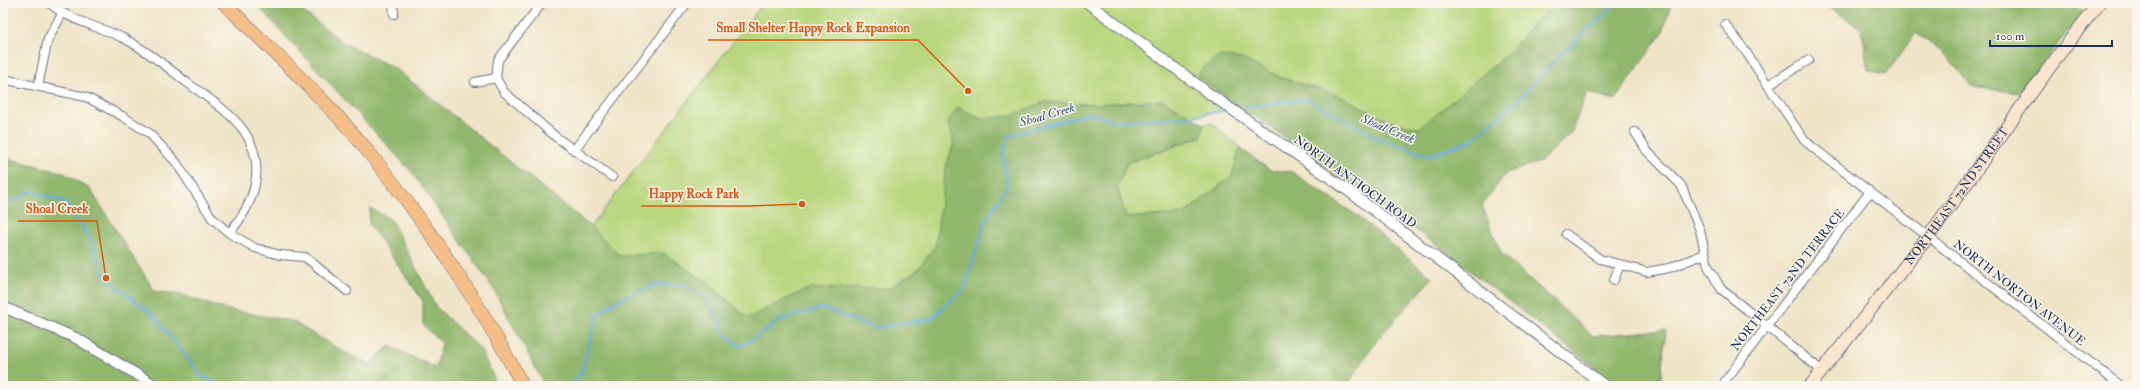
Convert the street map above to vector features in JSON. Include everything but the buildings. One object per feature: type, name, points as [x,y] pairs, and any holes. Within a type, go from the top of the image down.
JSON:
[{"type":"main road","points":[[224,3],[316,93],[375,160],[435,242],[497,336],[523,386]]},
{"type":"main road","name":"NORTHEAST 72ND STREET","points":[[1810,386],[1821,370],[1928,237],[2060,53],[2099,3]]},
{"type":"street","points":[[49,3],[62,14],[110,32],[143,49],[220,108],[244,131],[255,156],[257,169],[256,184],[249,207],[229,234]]},
{"type":"street","points":[[393,3],[394,14]]},
{"type":"street","points":[[542,3],[498,60],[496,78],[504,92],[556,137],[612,177]]},
{"type":"street","points":[[574,150],[687,3]]},
{"type":"street","name":"NORTH ANTIOCH ROAD","points":[[1088,3],[1262,132],[1351,193],[1605,386]]},
{"type":"street","points":[[38,86],[48,39],[62,14]]},
{"type":"street","name":"NORTH NORTON AVENUE","points":[[1725,24],[1802,137],[1811,146],[1869,193],[2121,386]]},
{"type":"street","points":[[1768,85],[1808,60]]},
{"type":"street","points":[[475,82],[496,78]]},
{"type":"street","points":[[3,80],[86,97],[122,116],[149,133],[176,162],[212,218],[229,234],[255,248],[280,254],[305,257],[347,291]]},
{"type":"street","points":[[1635,132],[1647,151],[1681,185],[1700,230],[1708,266],[1720,289],[1821,370]]},
{"type":"street","name":"NORTHEAST 72ND TERRACE","points":[[1725,381],[1869,193]]},
{"type":"street","points":[[1566,234],[1600,259],[1647,272],[1668,268],[1705,254]]},
{"type":"street","points":[[1614,280],[1620,264]]},
{"type":"street","points":[[3,307],[76,338],[156,386]]},
{"type":"green space","points":[[255,3],[292,3],[344,43],[396,69],[591,227],[620,256],[663,253],[707,282],[748,318],[807,289],[888,288],[916,271],[935,247],[946,166],[954,143],[947,122],[958,107],[982,119],[1013,115],[1045,102],[1095,104],[1163,100],[1204,124],[1201,136],[1127,163],[1117,187],[1126,218],[1184,214],[1232,176],[1240,148],[1270,170],[1292,172],[1359,217],[1432,278],[1376,341],[1347,386],[545,386],[493,288],[411,171]]},
{"type":"green space","points":[[763,3],[1619,3],[1429,156],[1308,99],[1180,118],[964,289],[549,386],[526,311]]},
{"type":"green space","points":[[1587,3],[1671,3],[1663,32],[1615,100],[1587,92],[1571,133],[1540,162],[1506,173],[1482,205],[1501,253],[1593,336],[1666,330],[1660,386],[1618,386],[1433,242],[1197,76],[1202,69],[1218,56],[1242,59],[1282,78],[1338,95],[1394,123],[1420,128],[1506,55],[1544,12],[1582,7]]},
{"type":"green space","points":[[1823,3],[2069,3],[2083,12],[2019,93],[1973,87],[1942,52],[1916,33],[1886,74],[1868,70],[1862,29]]},
{"type":"green space","points":[[1212,123],[1240,148],[1232,176],[1184,214],[1126,218],[1117,187],[1127,163],[1201,137],[1204,124]]},
{"type":"green space","points":[[3,157],[64,173],[90,189],[155,292],[176,293],[224,309],[292,321],[342,351],[370,364],[389,346],[436,368],[442,343],[423,325],[423,301],[369,224],[370,208],[391,220],[436,307],[480,349],[498,386],[3,386]]},
{"type":"waterway","name":"Shoal Creek","points":[[1236,108],[1308,99],[1373,136],[1429,156],[1473,139],[1520,98],[1561,54],[1617,3]]},
{"type":"waterway","name":"Shoal Creek","points":[[571,386],[581,373],[597,315],[618,300],[657,284],[684,285],[702,294],[715,312],[725,334],[741,347],[782,319],[823,308],[874,328],[931,319],[964,289],[985,223],[1007,185],[1003,158],[1008,136],[1090,113],[1114,121],[1180,118],[1227,110]]},
{"type":"waterway","name":"Shoal Creek","points":[[3,199],[13,202],[30,191],[65,202],[89,237],[106,278],[153,315],[201,375],[220,386]]},
{"type":"place","name":"Small Shelter Happy Rock Expansion","points":[[968,91]]},
{"type":"place","name":"Happy Rock Park","points":[[802,204]]},
{"type":"place","name":"Shoal Creek","points":[[106,278]]}]
